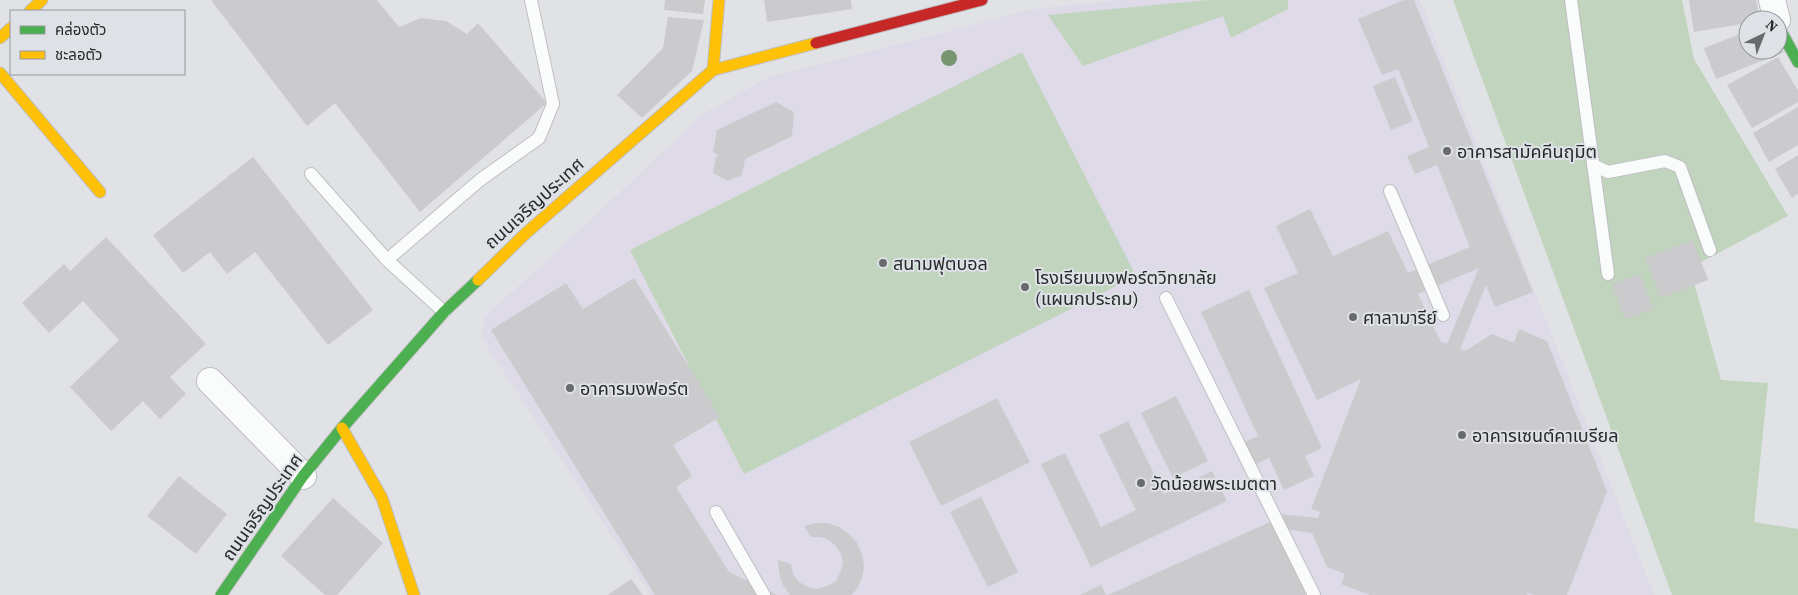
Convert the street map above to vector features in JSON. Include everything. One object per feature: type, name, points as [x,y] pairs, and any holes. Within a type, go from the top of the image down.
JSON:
[{"type":"street","points":[[31,10],[42,0]]},
{"type":"street","points":[[713,70],[719,0]]},
{"type":"street","name":"ถนนเจริญประเทศ","points":[[221,595],[303,476],[342,428],[444,312],[524,234],[713,70],[982,0]]},
{"type":"street","points":[[0,38],[10,29]]},
{"type":"street","points":[[1788,44],[1798,62]]},
{"type":"street","points":[[0,73],[100,192]]},
{"type":"street","points":[[210,381],[303,476]]},
{"type":"street","points":[[342,428],[382,498],[414,595]]},
{"type":"lane","points":[[387,260],[480,180],[539,138],[553,104],[531,0]]},
{"type":"lane","points":[[1571,0],[1608,274]]},
{"type":"lane","points":[[1593,165],[1608,172],[1665,161],[1680,166],[1710,250]]},
{"type":"lane","points":[[311,174],[387,260],[444,312]]},
{"type":"lane","points":[[1390,191],[1443,315]]},
{"type":"lane","points":[[1166,298],[1314,595]]},
{"type":"lane","points":[[716,512],[764,595]]},
{"type":"shaded area","name":"โรงเรียนมงฟอร์ตวิทยาลัย (แผนกประถม)","points":[[1121,0],[1420,0],[1654,595],[651,595],[481,337],[485,316],[551,257],[702,115],[767,78],[1034,9]]},
{"type":"green space","points":[[1208,0],[1288,0],[1288,9],[1231,38],[1223,16],[1083,66],[1048,15]]},
{"type":"green space","points":[[1453,0],[1682,0],[1694,59],[1788,216],[1690,268],[1721,380],[1768,383],[1754,522],[1798,529],[1798,595],[1672,595]]},
{"type":"green space","name":"สนามฟุตบอล","points":[[1022,52],[1136,276],[744,474],[630,250]]},
{"type":"building","points":[[211,0],[377,0],[399,27],[421,18],[446,21],[467,34],[478,23],[547,103],[420,212],[335,103],[307,126]]},
{"type":"building","points":[[665,0],[705,0],[703,14],[664,10]]},
{"type":"building","points":[[764,0],[851,0],[852,9],[767,22]]},
{"type":"building","points":[[1404,0],[1414,0],[1533,292],[1495,307],[1486,285],[1460,349],[1465,351],[1492,334],[1514,343],[1519,329],[1547,341],[1607,491],[1567,595],[1534,595],[1528,593],[1527,595],[1370,595],[1341,584],[1345,574],[1327,567],[1312,533],[1276,528],[1306,595],[1108,595],[1272,521],[1268,513],[1318,518],[1320,512],[1311,509],[1361,379],[1317,400],[1264,288],[1298,273],[1276,226],[1310,209],[1333,256],[1388,231],[1408,273],[1470,247],[1437,165],[1415,174],[1407,156],[1429,147],[1398,69],[1382,75],[1358,19]],"holes":[[[1479,268],[1447,344],[1441,342],[1418,294]]]},
{"type":"building","points":[[1689,0],[1756,0],[1758,10],[1738,10],[1738,25],[1694,32]]},
{"type":"building","points":[[668,17],[704,20],[692,71],[642,118],[617,95],[663,48]]},
{"type":"building","points":[[1738,35],[1738,60],[1764,60],[1716,79],[1704,48]]},
{"type":"building","points":[[1773,60],[1780,60],[1798,91],[1798,102],[1752,128],[1727,85]]},
{"type":"building","points":[[1395,77],[1413,121],[1391,130],[1373,86]]},
{"type":"building","points":[[776,102],[794,112],[792,136],[745,159],[742,175],[728,181],[713,173],[716,157],[719,156],[713,152],[717,130]]},
{"type":"building","points":[[1798,107],[1798,145],[1769,162],[1753,133]]},
{"type":"building","points":[[1798,155],[1798,194],[1792,198],[1775,169]]},
{"type":"building","points":[[253,157],[373,310],[328,345],[255,252],[227,274],[210,252],[183,273],[153,235]]},
{"type":"building","points":[[106,237],[206,344],[170,377],[186,394],[160,419],[143,401],[111,431],[70,387],[119,340],[83,301],[49,333],[22,303],[64,264],[70,271]]},
{"type":"building","points":[[1693,240],[1708,280],[1661,298],[1645,258]]},
{"type":"building","points":[[1640,274],[1653,309],[1625,319],[1612,284]]},
{"type":"building","name":"อาคารมงฟอร์ต","points":[[634,278],[720,417],[673,445],[692,476],[676,487],[729,572],[777,595],[655,595],[491,330],[566,283],[583,309]]},
{"type":"building","points":[[1249,290],[1322,448],[1305,456],[1314,476],[1284,490],[1269,458],[1254,465],[1244,442],[1258,436],[1201,312]]},
{"type":"building","points":[[1176,396],[1208,461],[1173,478],[1141,413]]},
{"type":"building","points":[[997,398],[1030,462],[941,506],[909,442]]},
{"type":"building","name":"วัดน้อยพระเมตตา","points":[[1128,421],[1164,494],[1212,471],[1227,501],[1091,567],[1041,464],[1065,453],[1101,527],[1136,510],[1099,435]]},
{"type":"building","points":[[179,476],[227,514],[196,554],[147,516]]},
{"type":"building","points":[[981,497],[1018,572],[988,587],[950,512]]},
{"type":"building","points":[[333,498],[383,543],[337,595],[325,595],[281,556]]},
{"type":"building","points":[[815,523],[827,523],[839,527],[857,543],[862,554],[864,566],[862,578],[857,589],[851,595],[790,595],[783,585],[779,573],[778,560],[791,564],[793,574],[799,582],[808,587],[818,589],[836,581],[843,563],[841,554],[829,540],[821,537],[811,537],[804,526]]},
{"type":"building","points":[[631,579],[643,595],[608,595]]},
{"type":"building","points":[[1101,585],[1106,595],[1080,595]]},
{"type":"traffic: fast","points":[[1788,44],[1798,62]]},
{"type":"traffic: fast","points":[[221,595],[303,476],[342,428],[444,312],[478,280]]},
{"type":"traffic: slow","points":[[31,10],[42,0]]},
{"type":"traffic: slow","points":[[713,70],[719,0]]},
{"type":"traffic: slow","points":[[0,38],[10,29]]},
{"type":"traffic: slow","points":[[478,280],[525,234],[713,70],[816,43]]},
{"type":"traffic: slow","points":[[0,73],[100,192]]},
{"type":"traffic: slow","points":[[342,428],[382,498],[414,595]]},
{"type":"traffic: jam","points":[[816,43],[982,0]]},
{"type":"place","name":"อาคารสามัคคีนฤมิต","points":[[1447,151]]},
{"type":"place","name":"สนามฟุตบอล","points":[[883,263]]},
{"type":"place","name":"โรงเรียนมงฟอร์ตวิทยาลัย (แผนกประถม)","points":[[1025,287]]},
{"type":"place","name":"ศาลามารีย์","points":[[1353,317]]},
{"type":"place","name":"อาคารมงฟอร์ต","points":[[570,388]]},
{"type":"place","name":"อาคารเซนต์คาเบรียล","points":[[1462,435]]},
{"type":"place","name":"วัดน้อยพระเมตตา","points":[[1141,483]]}]
